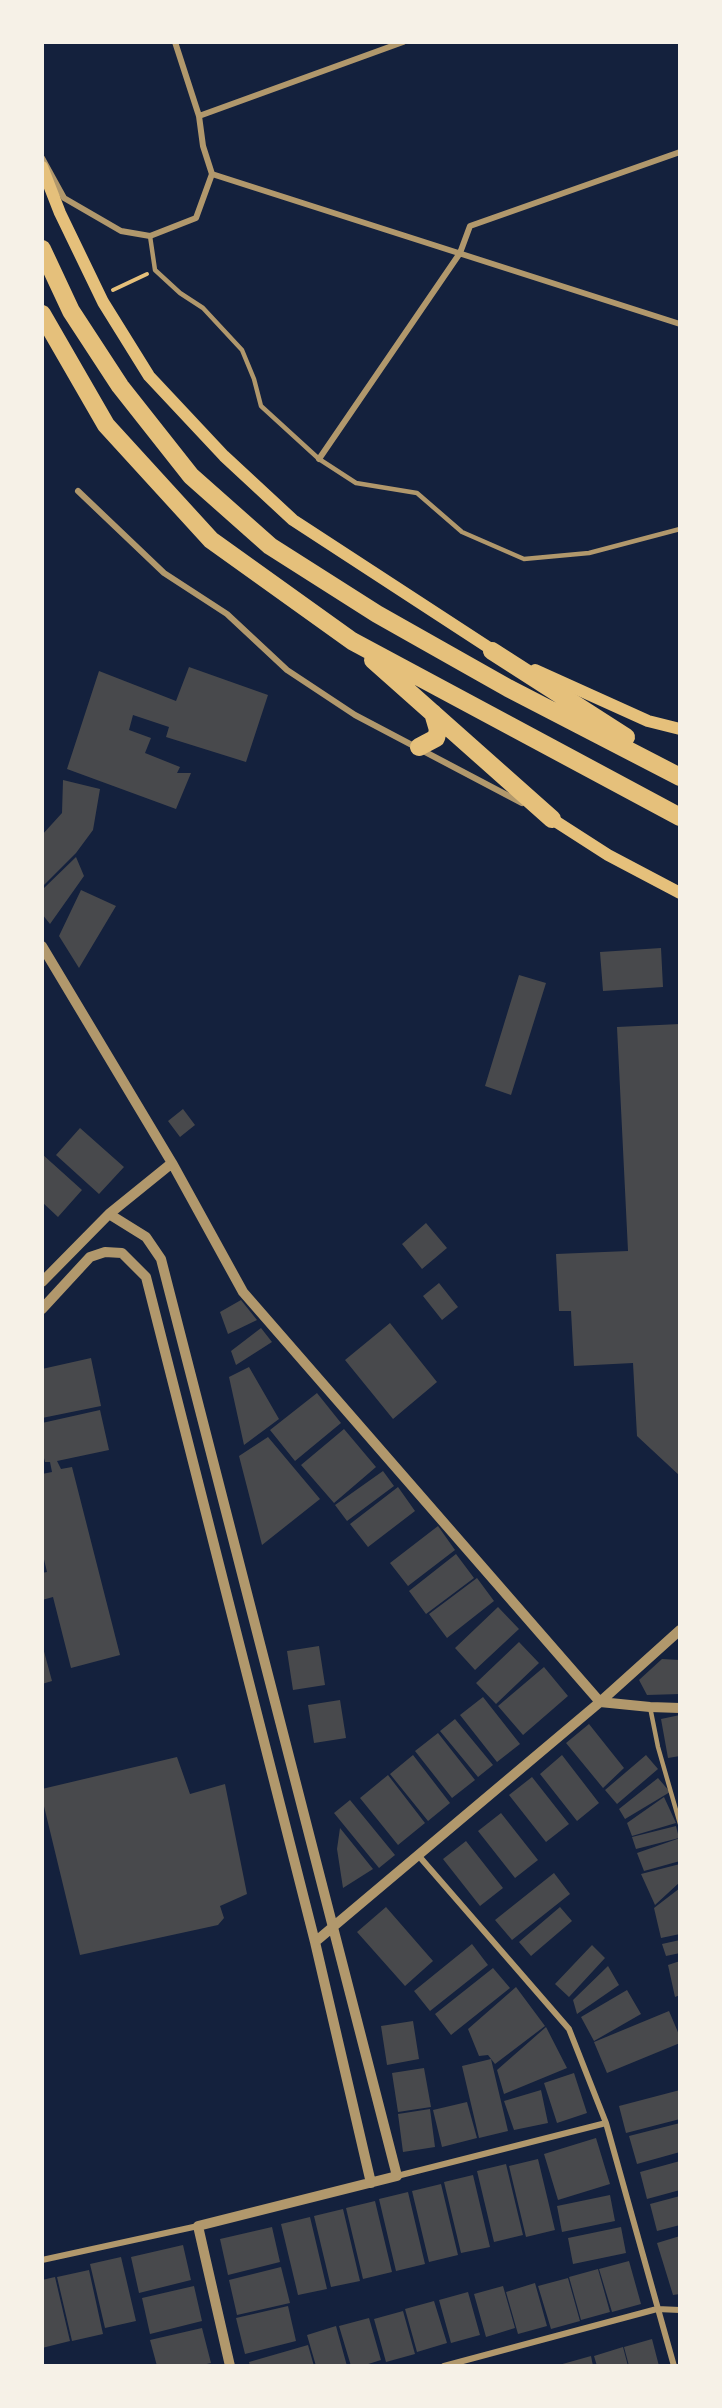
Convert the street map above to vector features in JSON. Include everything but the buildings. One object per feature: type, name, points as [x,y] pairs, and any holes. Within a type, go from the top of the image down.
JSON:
[{"type":"highway","points":[[42,249],[71,311],[120,386],[191,476],[270,546],[377,614],[498,683],[680,775]]},
{"type":"highway","points":[[42,314],[106,425],[211,540],[352,640],[552,819]]},
{"type":"highway","points":[[352,640],[680,817]]},
{"type":"highway","points":[[492,651],[680,775]]},
{"type":"highway","points":[[419,747],[436,738],[438,730],[433,713]]},
{"type":"main road","points":[[42,167],[60,213],[103,302],[149,376],[224,456],[293,520],[492,651],[648,721],[680,729]]},
{"type":"main road","points":[[552,819],[608,855],[680,893]]},
{"type":"street","points":[[42,158],[64,198],[121,231],[150,236],[196,218],[212,174],[203,147],[199,116],[175,42]]},
{"type":"street","points":[[199,116],[403,42]]},
{"type":"street","points":[[319,459],[460,253],[470,226],[680,152]]},
{"type":"street","points":[[212,174],[680,324]]},
{"type":"street","points":[[78,491],[164,573],[228,614],[287,670],[355,715],[552,819]]},
{"type":"street","points":[[42,946],[172,1163],[243,1292],[600,1702],[650,1707],[680,1707]]},
{"type":"street","points":[[42,1282],[109,1214],[172,1163]]},
{"type":"street","points":[[109,1214],[146,1238],[160,1259],[397,2176]]},
{"type":"street","points":[[42,1308],[90,1257],[105,1252],[122,1253],[146,1277],[315,1942],[371,2183]]},
{"type":"street","points":[[315,1942],[600,1702],[680,1630]]},
{"type":"street","points":[[418,1855],[569,2030],[606,2123],[674,2366]]},
{"type":"street","points":[[42,2260],[198,2226],[606,2123]]},
{"type":"street","points":[[198,2226],[230,2366]]},
{"type":"street","points":[[444,2366],[657,2309],[680,2310]]},
{"type":"lane","points":[[150,236],[155,270],[180,293],[203,308],[242,350],[254,379],[261,406],[319,459],[356,483],[417,493],[462,532],[524,559],[589,553],[680,529]]},
{"type":"lane","points":[[650,1707],[658,1747],[680,1824]]},
{"type":"path","points":[[112,290],[155,270]]}]
